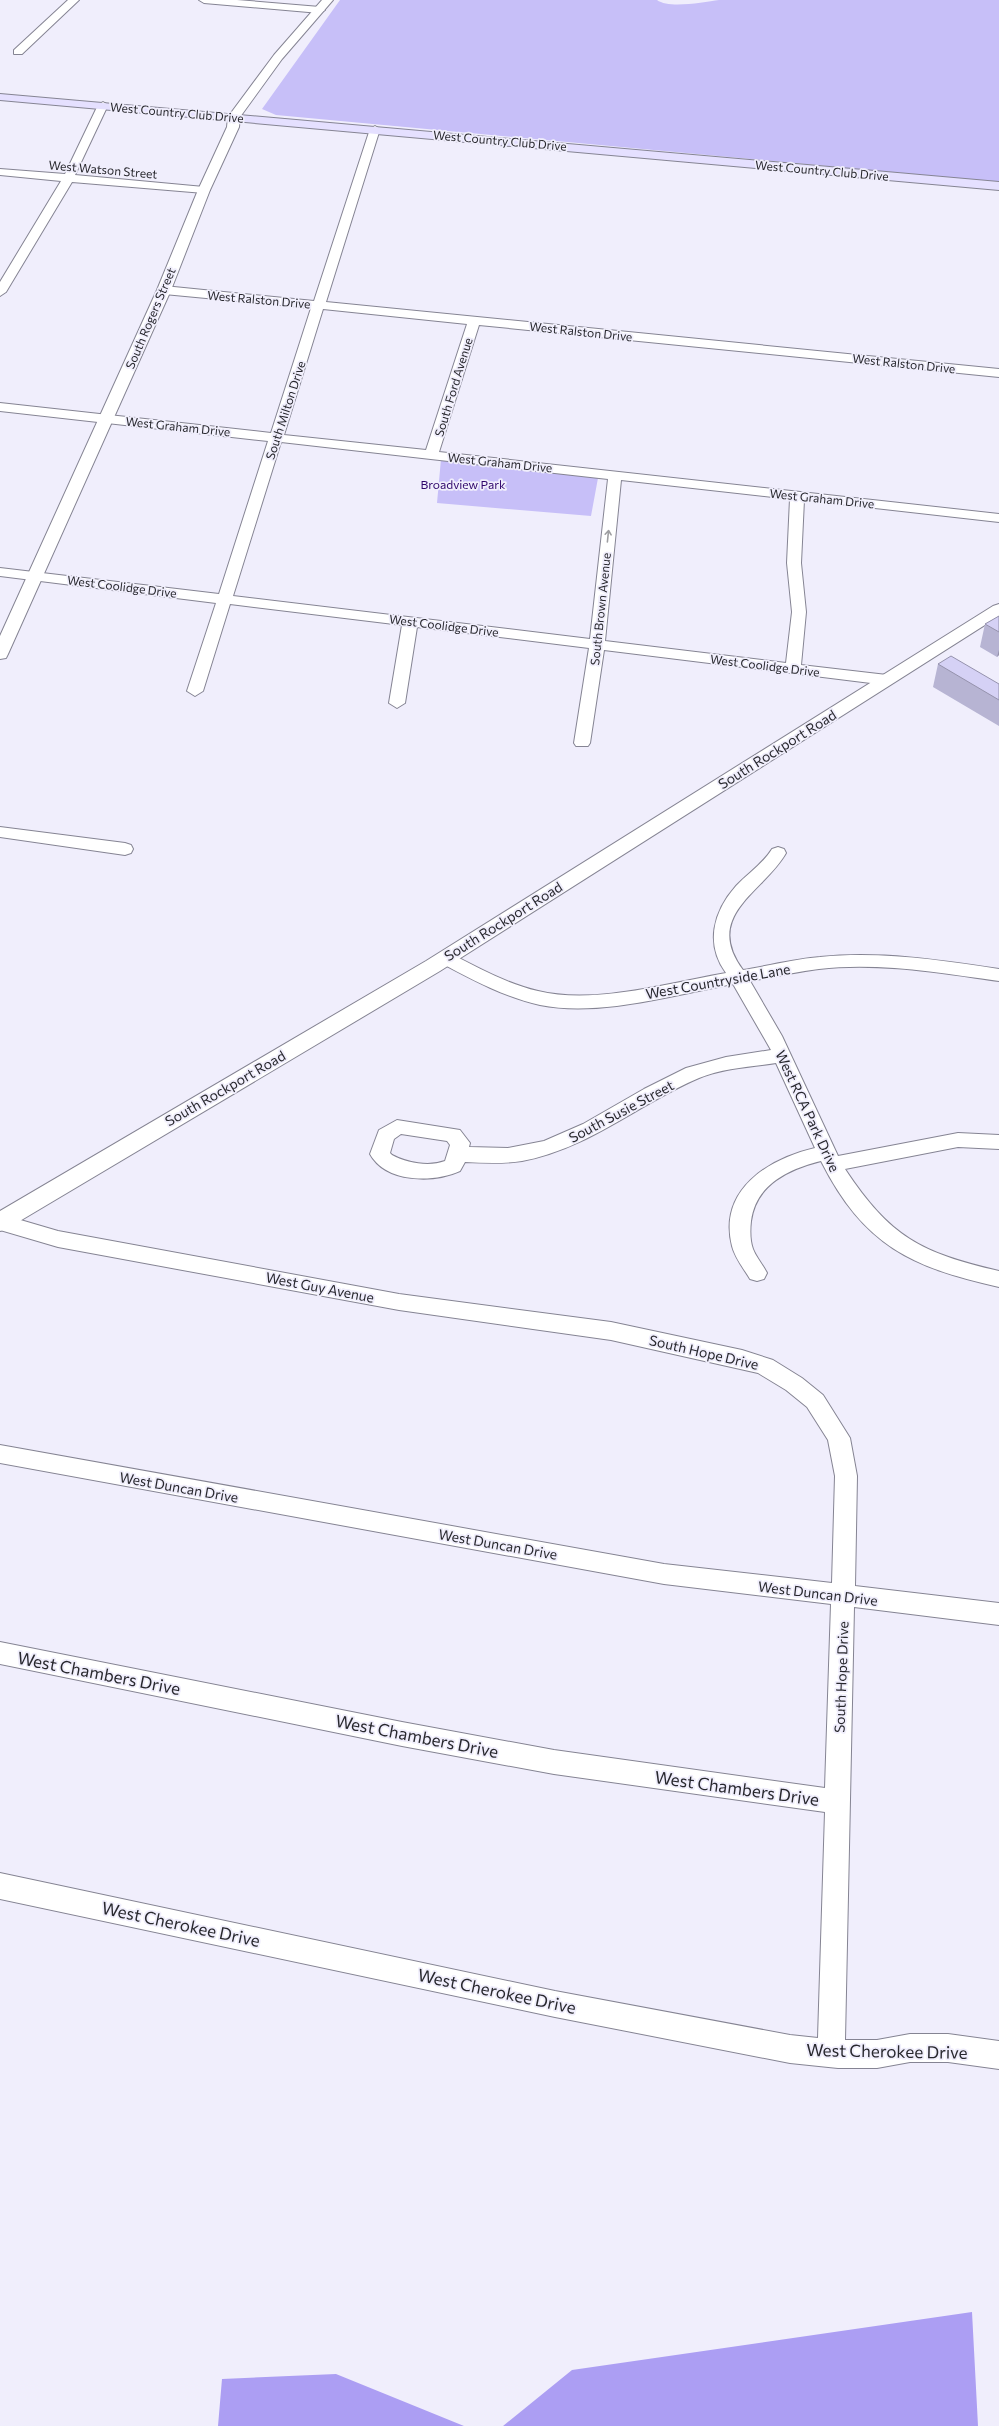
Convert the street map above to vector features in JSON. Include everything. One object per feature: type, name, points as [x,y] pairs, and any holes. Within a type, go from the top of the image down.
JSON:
[{"type":"main road","name":"West Country Club Drive","points":[[0,97],[375,129],[999,186]]},
{"type":"street","points":[[18,52],[74,0]]},
{"type":"street","points":[[204,0],[320,10]]},
{"type":"street","name":"South Rogers Street","points":[[0,654],[164,290],[204,190],[233,127],[234,117],[278,57],[328,0]]},
{"type":"street","points":[[0,292],[68,179],[103,105]]},
{"type":"street","name":"South Milton Drive","points":[[195,691],[375,129]]},
{"type":"street","name":"West Watson Street","points":[[0,172],[204,190]]},
{"type":"street","name":"West Ralston Drive","points":[[164,290],[999,373]]},
{"type":"street","name":"South Ford Avenue","points":[[432,454],[474,320]]},
{"type":"street","name":"West Graham Drive","points":[[0,407],[999,518]]},
{"type":"street","name":"South Brown Avenue","points":[[582,743],[598,644],[615,475]]},
{"type":"street","points":[[793,668],[799,612],[794,563],[797,495]]},
{"type":"street","name":"West Coolidge Drive","points":[[0,572],[225,598],[887,680]]},
{"type":"street","name":"South Rockport Road","points":[[0,1222],[445,958],[999,609]]},
{"type":"street","points":[[397,703],[410,622]]},
{"type":"street","points":[[0,832],[125,849]]},
{"type":"street","name":"West RCA Park Drive","points":[[778,853],[768,869],[741,891],[724,920],[721,944],[723,954],[729,966],[738,978],[782,1055],[829,1158],[859,1208],[888,1235],[940,1264],[962,1272],[999,1279]]},
{"type":"street","name":"West Countryside Lane","points":[[445,958],[511,991],[544,999],[569,1002],[603,1001],[819,963],[865,959],[921,963],[999,975]]},
{"type":"street","name":"South Susie Street","points":[[458,1154],[491,1156],[524,1153],[550,1147],[585,1132],[671,1083],[695,1072],[782,1055]]},
{"type":"street","points":[[757,1273],[743,1249],[740,1223],[749,1195],[756,1184],[776,1169],[797,1159],[829,1158],[958,1140],[999,1142]]},
{"type":"street","name":"West Guy Avenue","points":[[0,1222],[58,1238],[399,1302],[642,1337]]},
{"type":"street","name":"South Hope Drive","points":[[642,1337],[742,1359],[765,1366],[794,1384],[815,1402],[839,1438],[846,1476],[831,2053]]},
{"type":"street","name":"West Duncan Drive","points":[[0,1454],[635,1569],[843,1596],[999,1614]]},
{"type":"street","name":"West Chambers Drive","points":[[0,1653],[402,1734],[554,1762],[837,1802]]},
{"type":"street","name":"West Cherokee Drive","points":[[0,1886],[555,2004],[790,2049],[831,2053],[877,2054],[910,2048],[948,2048],[999,2055]]},
{"type":"green space","points":[[340,0],[657,0],[662,3],[678,4],[719,0],[999,0],[999,182],[276,115],[262,109]]},
{"type":"green space","name":"Broadview Park","points":[[441,459],[598,478],[591,516],[437,503]]},
{"type":"shaded area","points":[[972,2312],[978,2426],[503,2426],[572,2370]]},
{"type":"shaded area","points":[[336,2374],[464,2426],[218,2426],[222,2379]]},
{"type":"building","points":[[999,616],[999,632],[985,624]]},
{"type":"building","points":[[951,656],[999,684],[999,700],[938,664]]}]
